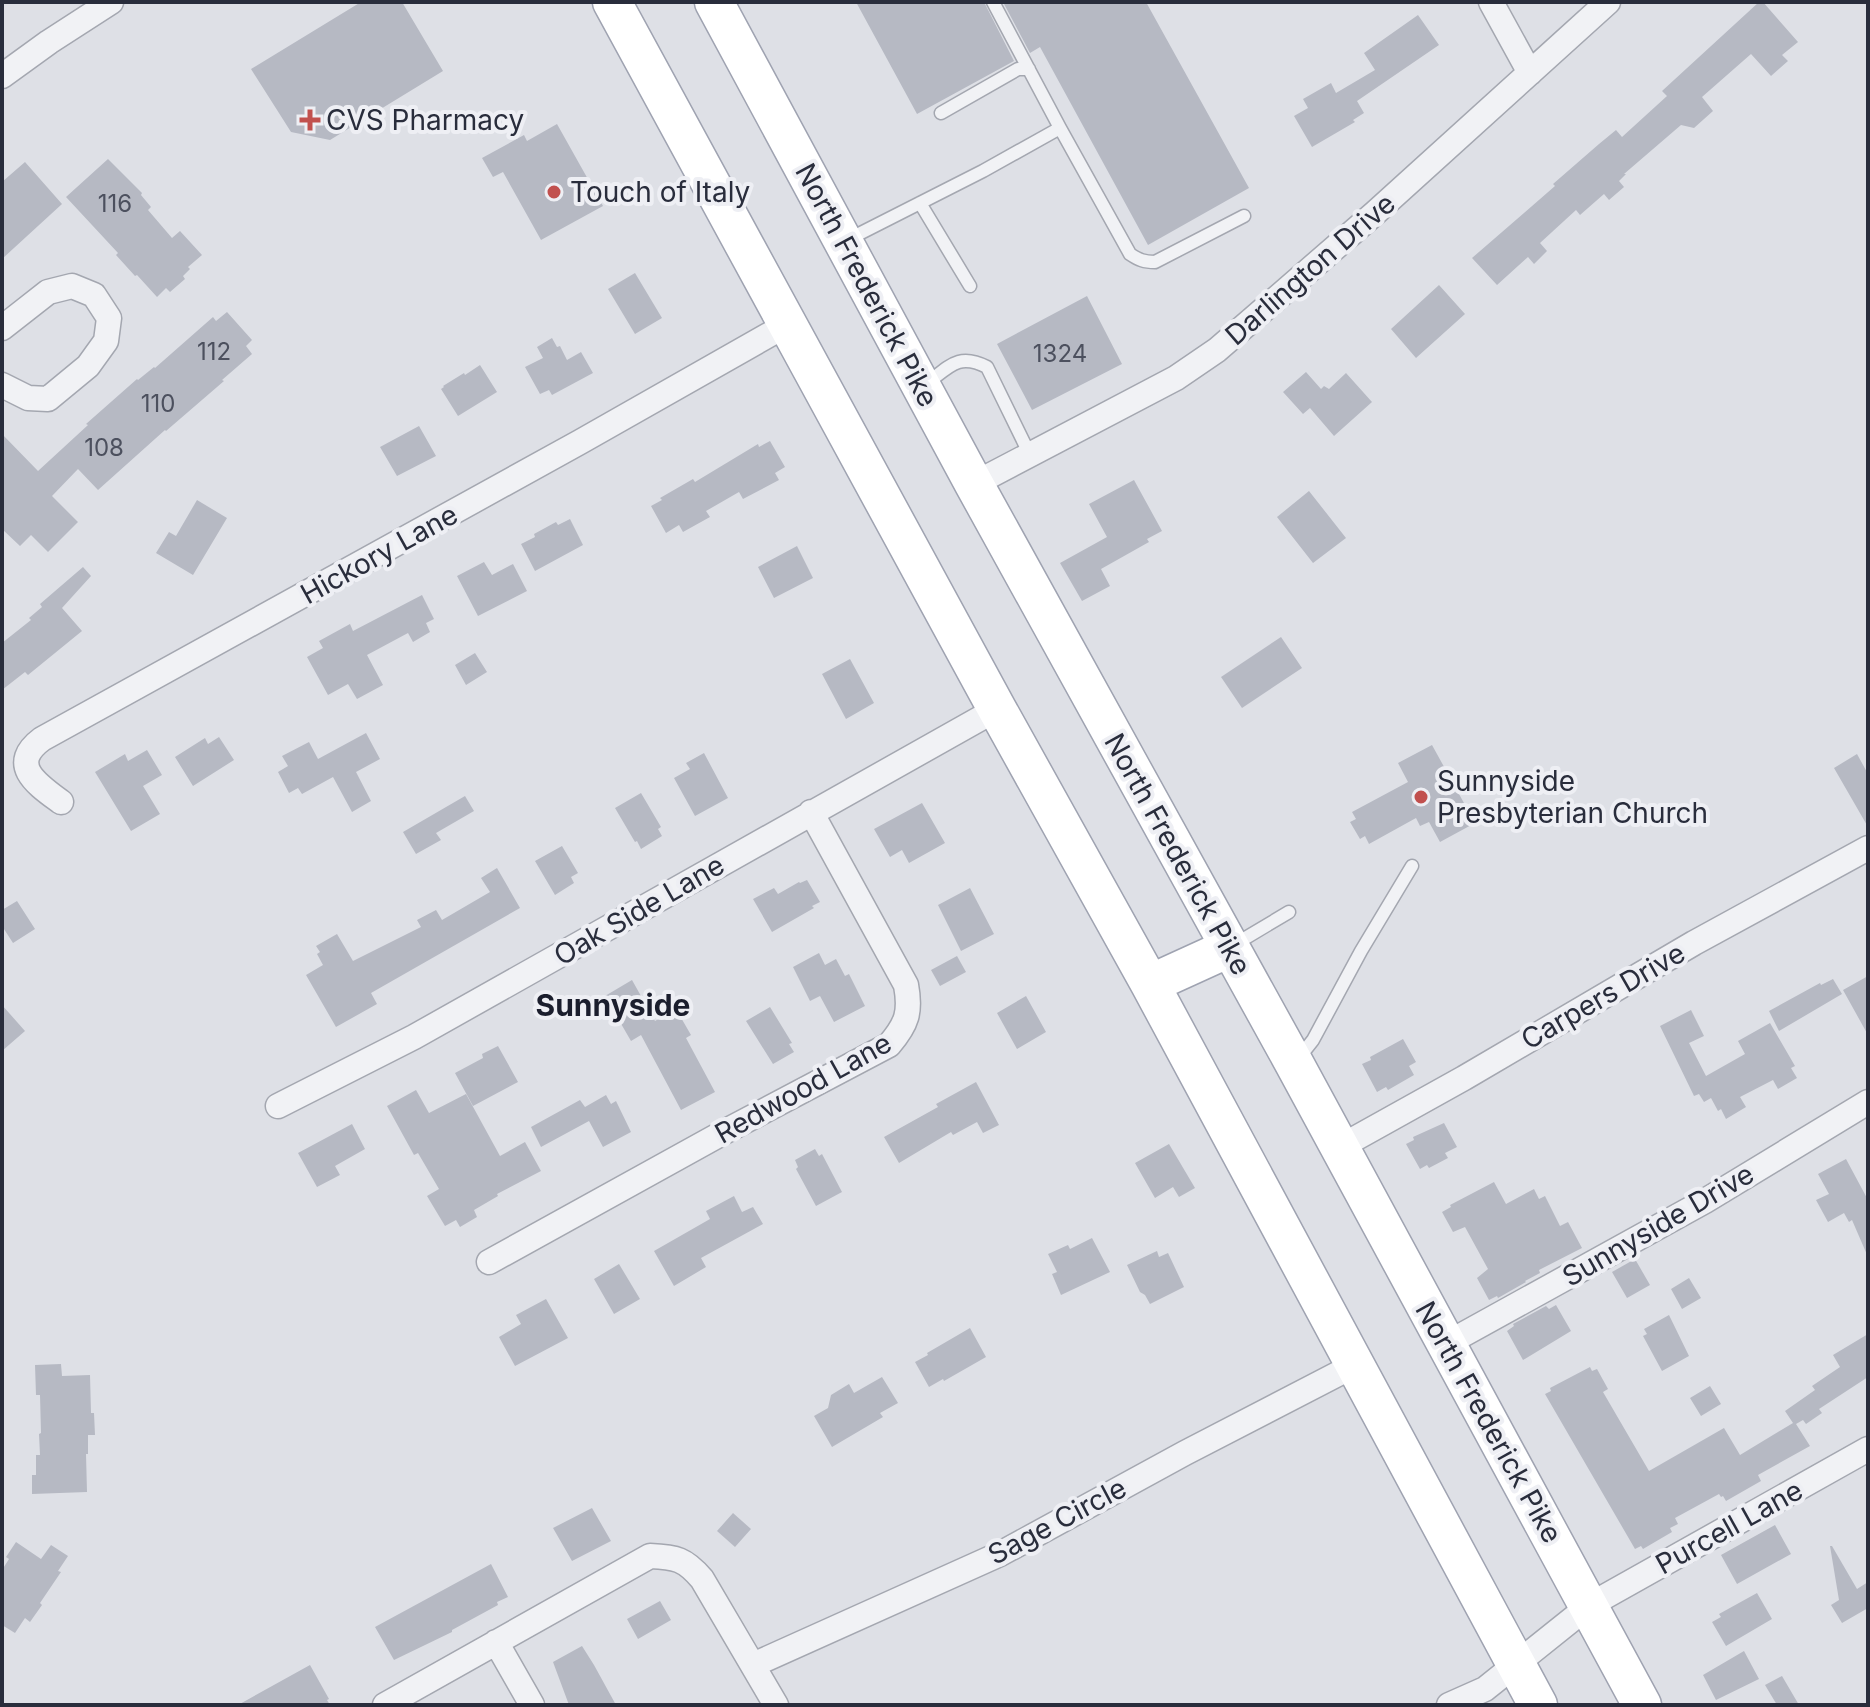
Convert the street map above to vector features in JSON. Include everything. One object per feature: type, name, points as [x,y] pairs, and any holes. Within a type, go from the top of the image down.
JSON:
[{"type":"main road","points":[[612,2],[1150,984],[1538,1705]]},
{"type":"main road","name":"North Frederick Pike","points":[[714,2],[1642,1705]]},
{"type":"main road","points":[[1150,984],[1229,948]]},
{"type":"street","points":[[2,76],[111,2]]},
{"type":"street","points":[[1491,2],[1530,73]]},
{"type":"street","name":"Darlington Drive","points":[[974,484],[1176,378],[1217,350],[1375,213],[1608,2]]},
{"type":"street","points":[[2,328],[48,292],[72,286],[94,295],[109,318],[106,341],[88,366],[48,399],[28,398],[2,385]]},
{"type":"street","name":"Hickory Lane","points":[[61,802],[32,780],[27,770],[27,755],[42,739],[788,324]]},
{"type":"street","name":"Oak Side Lane","points":[[278,1106],[414,1037],[997,709]]},
{"type":"street","name":"Redwood Lane","points":[[489,1262],[889,1045],[901,1032],[908,1016],[906,985],[811,812]]},
{"type":"street","name":"Carpers Drive","points":[[1340,1147],[1694,943],[1868,848]]},
{"type":"street","name":"Sunnyside Drive","points":[[1446,1344],[1705,1201],[1868,1102]]},
{"type":"street","name":"Sage Circle","points":[[753,1665],[1000,1554],[1355,1365]]},
{"type":"street","name":"Purcell Lane","points":[[1457,1703],[1485,1689],[1590,1605],[1868,1449]]},
{"type":"street","points":[[385,1705],[650,1556],[675,1557],[691,1566],[702,1579],[776,1705]]},
{"type":"street","points":[[496,1642],[532,1705]]},
{"type":"lane","points":[[993,2],[1130,254],[1146,262],[1155,262],[1244,216]]},
{"type":"lane","points":[[941,113],[1018,69],[1029,69]]},
{"type":"lane","points":[[844,242],[1060,128]]},
{"type":"lane","points":[[920,203],[970,286]]},
{"type":"lane","points":[[922,387],[963,359],[987,367],[1030,455]]},
{"type":"lane","points":[[1294,1063],[1313,1040],[1412,866]]},
{"type":"lane","points":[[1229,948],[1289,912]]},
{"type":"building","name":"CVS Pharmacy","points":[[361,2],[402,2],[443,71],[330,140],[291,132],[251,69]]},
{"type":"building","points":[[856,2],[984,2],[1014,61],[917,114]]},
{"type":"building","points":[[1003,2],[1146,2],[1249,188],[1148,245],[1040,47],[1030,53]]},
{"type":"building","points":[[1759,2],[1763,2],[1798,42],[1782,55],[1788,61],[1771,76],[1751,54],[1702,97],[1713,111],[1694,128],[1681,125],[1624,174],[1619,181],[1624,187],[1609,200],[1604,194],[1580,215],[1576,210],[1540,243],[1547,251],[1534,264],[1528,257],[1497,285],[1472,258],[1616,130],[1622,137],[1667,96],[1662,91]]},
{"type":"building","points":[[1418,15],[1439,45],[1357,101],[1364,113],[1353,120],[1355,122],[1312,147],[1294,116],[1308,108],[1303,99],[1331,83],[1336,93],[1375,70],[1364,53]]},
{"type":"building","name":"Touch of Italy","points":[[557,124],[603,206],[541,240],[503,172],[493,177],[482,158],[524,135],[527,141]]},
{"type":"building","points":[[108,159],[142,193],[151,207],[148,210],[172,238],[180,231],[202,255],[188,267],[190,269],[183,276],[185,279],[170,292],[166,288],[157,297],[66,197]]},
{"type":"building","points":[[25,162],[62,204],[2,259],[2,182]]},
{"type":"building","points":[[635,273],[662,318],[635,334],[608,289]]},
{"type":"building","points":[[1439,285],[1465,314],[1416,358],[1391,329]]},
{"type":"building","points":[[1087,296],[1122,364],[1032,410],[997,344]]},
{"type":"building","points":[[227,312],[252,340],[246,346],[252,354],[98,490],[78,469],[52,496],[78,522],[48,552],[31,535],[20,546],[2,529],[2,434],[38,471],[137,379],[155,368],[213,317],[216,321]]},
{"type":"building","points":[[552,338],[567,360],[581,352],[593,373],[552,395],[549,390],[540,394],[525,367],[543,358],[537,347]]},
{"type":"building","points":[[480,365],[497,392],[458,416],[441,389]]},
{"type":"building","points":[[1306,372],[1321,389],[1324,386],[1329,389],[1346,373],[1372,402],[1334,436],[1310,408],[1303,414],[1283,392]]},
{"type":"building","points":[[419,426],[436,456],[397,476],[380,447]]},
{"type":"building","points":[[770,441],[785,467],[775,473],[779,480],[743,499],[739,492],[706,511],[710,517],[683,532],[679,525],[666,533],[651,506],[662,500],[660,498],[693,479],[695,482],[758,444],[759,447]]},
{"type":"building","points":[[1134,480],[1162,531],[1147,539],[1149,542],[1101,569],[1110,586],[1082,601],[1060,563],[1107,537],[1089,504]]},
{"type":"building","points":[[1309,491],[1346,538],[1313,563],[1277,517]]},
{"type":"building","points":[[197,500],[227,518],[193,575],[156,553],[169,532],[176,536]]},
{"type":"building","points":[[570,519],[583,545],[535,571],[521,544],[556,522],[558,525]]},
{"type":"building","points":[[797,546],[813,578],[774,598],[758,567]]},
{"type":"building","points":[[484,562],[492,575],[513,564],[527,591],[478,616],[457,576]]},
{"type":"building","points":[[83,567],[91,576],[62,608],[82,631],[28,675],[25,672],[2,690],[2,643],[31,620],[29,618],[42,607],[40,604]]},
{"type":"building","points":[[422,595],[434,619],[426,623],[430,632],[413,642],[408,633],[367,655],[383,685],[357,699],[348,684],[328,695],[307,657],[323,648],[319,641],[350,624],[353,631]]},
{"type":"building","points":[[1281,637],[1302,668],[1242,708],[1221,677]]},
{"type":"building","points":[[475,653],[487,672],[466,685],[455,665]]},
{"type":"building","points":[[850,659],[874,703],[846,719],[822,674]]},
{"type":"building","points":[[366,733],[380,759],[356,772],[371,801],[352,812],[333,777],[302,794],[298,788],[289,793],[278,772],[288,766],[282,756],[309,742],[318,759]]},
{"type":"building","points":[[219,737],[234,760],[193,786],[175,757],[205,738],[208,744]]},
{"type":"building","name":"Sunnyside Presbyterian Church","points":[[1432,745],[1475,823],[1440,842],[1429,822],[1420,826],[1416,818],[1369,844],[1365,836],[1360,839],[1350,822],[1356,819],[1352,812],[1408,782],[1398,763]]},
{"type":"building","points":[[147,750],[162,775],[143,786],[160,814],[131,831],[95,772],[125,754],[128,761]]},
{"type":"building","points":[[704,753],[728,798],[695,816],[674,778],[690,769],[686,763]]},
{"type":"building","points":[[1857,754],[1868,774],[1868,827],[1834,768]]},
{"type":"building","points":[[641,793],[661,827],[658,829],[662,836],[641,849],[615,808]]},
{"type":"building","points":[[465,796],[474,811],[436,833],[441,840],[416,854],[403,832]]},
{"type":"building","points":[[922,803],[945,843],[909,863],[902,850],[890,857],[874,829]]},
{"type":"building","points":[[562,846],[578,873],[571,877],[574,883],[555,895],[535,861]]},
{"type":"building","points":[[497,868],[520,908],[371,993],[377,1004],[336,1027],[306,975],[323,965],[316,946],[337,934],[353,961],[421,927],[417,920],[436,910],[442,920],[490,892],[481,878]]},
{"type":"building","points":[[807,880],[820,902],[772,932],[753,899],[774,888],[778,894]]},
{"type":"building","points":[[970,888],[994,934],[961,951],[938,905]]},
{"type":"building","points":[[17,901],[35,929],[13,943],[2,926],[2,910]]},
{"type":"building","points":[[819,953],[825,965],[836,959],[845,976],[849,974],[865,1006],[834,1022],[820,996],[810,1001],[793,967]]},
{"type":"building","points":[[957,956],[966,972],[940,986],[931,970]]},
{"type":"building","points":[[1868,976],[1868,1035],[1843,990]]},
{"type":"building","points":[[1833,979],[1842,994],[1779,1031],[1769,1011]]},
{"type":"building","points":[[632,980],[655,1021],[676,1009],[691,1035],[686,1038],[715,1092],[681,1110],[641,1035],[631,1041],[605,996]]},
{"type":"building","points":[[1026,996],[1046,1032],[1017,1049],[997,1013]]},
{"type":"building","points":[[2,1005],[25,1031],[2,1051]]},
{"type":"building","points":[[770,1007],[792,1043],[789,1044],[794,1052],[773,1064],[746,1021]]},
{"type":"building","points":[[1691,1010],[1704,1036],[1689,1043],[1706,1076],[1745,1054],[1738,1041],[1770,1023],[1795,1066],[1791,1068],[1797,1078],[1778,1089],[1773,1080],[1740,1097],[1746,1107],[1726,1119],[1711,1098],[1704,1102],[1699,1094],[1694,1096],[1660,1026]]},
{"type":"building","points":[[1403,1039],[1416,1062],[1409,1066],[1414,1075],[1388,1090],[1386,1087],[1377,1092],[1362,1064]]},
{"type":"building","points":[[498,1046],[518,1082],[473,1106],[455,1073]]},
{"type":"building","points":[[976,1082],[999,1125],[983,1133],[977,1122],[953,1135],[951,1132],[899,1163],[884,1137]]},
{"type":"building","points":[[416,1090],[429,1113],[466,1094],[500,1156],[525,1142],[541,1171],[497,1194],[474,1210],[477,1217],[460,1227],[456,1220],[445,1226],[427,1196],[439,1189],[418,1153],[414,1155],[387,1106]]},
{"type":"building","points":[[606,1095],[611,1104],[616,1101],[631,1132],[603,1147],[589,1121],[541,1147],[531,1127],[580,1100],[585,1107]]},
{"type":"building","points":[[1444,1123],[1457,1147],[1445,1153],[1448,1158],[1420,1169],[1406,1144],[1414,1140],[1413,1137]]},
{"type":"building","points":[[352,1124],[365,1149],[335,1166],[340,1175],[317,1187],[298,1153]]},
{"type":"building","points":[[1169,1144],[1195,1188],[1179,1197],[1173,1187],[1155,1198],[1135,1163]]},
{"type":"building","points":[[815,1149],[819,1156],[822,1154],[842,1192],[816,1206],[796,1169],[795,1160]]},
{"type":"building","points":[[1846,1159],[1868,1200],[1868,1257],[1852,1220],[1849,1222],[1844,1213],[1828,1222],[1816,1200],[1829,1194],[1818,1174]]},
{"type":"building","points":[[1494,1182],[1506,1204],[1534,1189],[1539,1199],[1545,1196],[1560,1226],[1568,1222],[1582,1248],[1539,1270],[1540,1273],[1498,1298],[1489,1300],[1477,1278],[1488,1269],[1465,1227],[1453,1232],[1442,1212]]},
{"type":"building","points":[[734,1196],[742,1212],[753,1207],[763,1224],[701,1258],[706,1267],[674,1286],[654,1251],[710,1219],[706,1211]]},
{"type":"building","points":[[1092,1238],[1110,1272],[1061,1295],[1052,1274],[1057,1272],[1048,1254],[1068,1245],[1070,1249]]},
{"type":"building","points":[[1157,1251],[1159,1257],[1168,1253],[1184,1287],[1150,1304],[1140,1292],[1127,1265]]},
{"type":"building","points":[[1635,1259],[1650,1285],[1627,1298],[1612,1272]]},
{"type":"building","points":[[619,1264],[640,1299],[614,1314],[594,1279]]},
{"type":"building","points":[[1689,1278],[1701,1298],[1682,1309],[1671,1289]]},
{"type":"building","points":[[546,1299],[568,1338],[515,1366],[499,1337],[521,1324],[516,1315]]},
{"type":"building","points":[[1556,1305],[1571,1331],[1523,1360],[1507,1331],[1513,1324],[1546,1306],[1549,1309]]},
{"type":"building","points":[[1669,1315],[1689,1356],[1662,1371],[1643,1336],[1647,1334],[1644,1329]]},
{"type":"building","points":[[970,1328],[986,1357],[929,1387],[915,1362]]},
{"type":"building","points":[[1868,1334],[1868,1377],[1819,1409],[1822,1413],[1806,1424],[1803,1420],[1796,1424],[1810,1446],[1758,1475],[1761,1481],[1726,1501],[1719,1494],[1675,1518],[1678,1524],[1670,1528],[1672,1532],[1643,1549],[1641,1546],[1635,1549],[1545,1394],[1551,1391],[1550,1388],[1590,1367],[1592,1371],[1597,1369],[1608,1389],[1603,1392],[1649,1471],[1724,1428],[1740,1455],[1793,1423],[1785,1411],[1815,1390],[1812,1386],[1840,1367],[1833,1355]]},
{"type":"building","points":[[61,1364],[62,1376],[90,1375],[95,1435],[88,1435],[87,1492],[32,1494],[32,1475],[36,1475],[41,1433],[35,1365]]},
{"type":"building","points":[[882,1377],[898,1403],[880,1413],[883,1417],[832,1447],[814,1416],[828,1408],[831,1395],[849,1384],[854,1393]]},
{"type":"building","points":[[1710,1386],[1721,1404],[1701,1416],[1690,1398]]},
{"type":"building","points":[[592,1508],[611,1541],[572,1561],[553,1528]]},
{"type":"building","points":[[733,1513],[751,1529],[735,1547],[717,1531]]},
{"type":"building","points":[[1775,1525],[1791,1554],[1737,1584],[1721,1555]]},
{"type":"building","points":[[16,1542],[41,1559],[51,1545],[68,1556],[40,1603],[42,1605],[30,1622],[25,1618],[15,1633],[2,1625],[2,1570]]},
{"type":"building","points":[[1830,1546],[1857,1589],[1868,1582],[1868,1608],[1842,1623],[1831,1605],[1839,1600]]},
{"type":"building","points":[[491,1564],[508,1597],[452,1632],[394,1660],[375,1627]]},
{"type":"building","points":[[1757,1593],[1772,1619],[1726,1646],[1712,1622],[1721,1617],[1719,1614]]},
{"type":"building","points":[[660,1601],[671,1620],[638,1639],[627,1619]]},
{"type":"building","points":[[582,1646],[616,1705],[569,1705],[553,1662]]},
{"type":"building","points":[[1744,1651],[1759,1679],[1716,1700],[1703,1675]]},
{"type":"building","points":[[310,1665],[330,1705],[238,1705]]},
{"type":"building","points":[[1782,1676],[1799,1705],[1777,1705],[1765,1685]]},
{"type":"place","name":"CVS Pharmacy","points":[[310,120]]},
{"type":"place","name":"Touch of Italy","points":[[554,192]]},
{"type":"place","name":"Sunnyside Presbyterian Church","points":[[1421,797]]},
{"type":"district","name":"Sunnyside","points":[[613,1006]]}]
